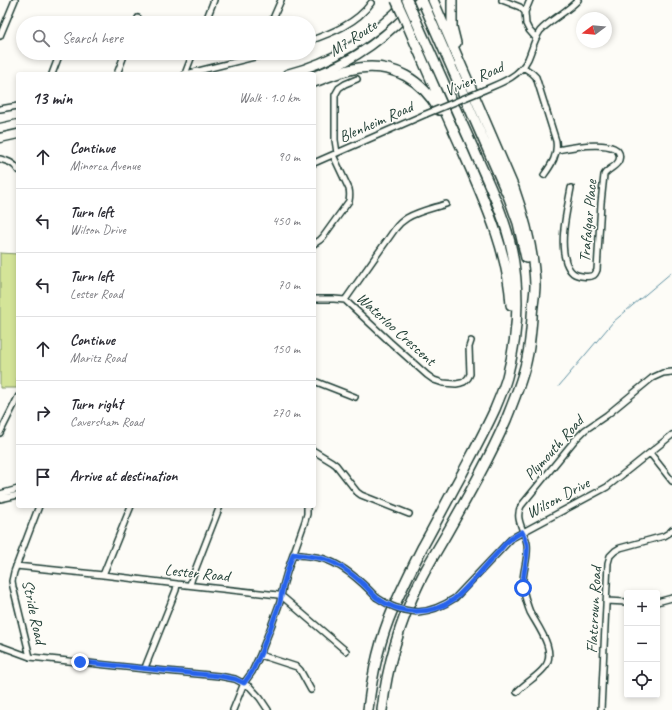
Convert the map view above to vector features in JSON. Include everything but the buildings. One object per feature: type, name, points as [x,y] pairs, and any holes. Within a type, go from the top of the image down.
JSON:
[{"type":"highway","points":[[396,0],[469,166],[501,246],[510,291],[511,341],[507,378]]},
{"type":"highway","points":[[368,710],[370,689],[377,658],[392,609],[443,508],[484,434],[507,378],[514,344],[517,311],[516,279],[512,250],[504,224],[492,192],[408,0]]},
{"type":"highway","name":"M7 Route","points":[[293,72],[336,56],[364,39],[388,20],[408,0]]},
{"type":"highway","points":[[382,710],[384,691],[390,663],[406,614],[419,583],[460,511],[497,440],[513,403],[527,358],[535,286],[532,256],[524,217],[512,183],[433,0]]},
{"type":"highway","points":[[452,0],[452,27],[471,88]]},
{"type":"highway","points":[[422,2],[501,178],[518,223],[528,269],[532,318]]},
{"type":"highway","name":"M7 Route","points":[[316,75],[331,69],[376,43],[422,2]]},
{"type":"highway","points":[[316,81],[358,68],[383,68],[403,74],[421,86],[434,101],[469,166]]},
{"type":"highway","points":[[0,126],[15,125]]},
{"type":"highway","points":[[0,139],[15,135]]},
{"type":"street","points":[[0,36],[1,28],[15,0]]},
{"type":"street","points":[[208,16],[214,0]]},
{"type":"street","points":[[274,16],[280,0]]},
{"type":"street","points":[[502,0],[520,7],[525,12]]},
{"type":"street","points":[[530,0],[525,12],[526,24],[536,38],[544,27],[578,0]]},
{"type":"street","points":[[316,38],[345,26],[367,9],[371,3]]},
{"type":"street","name":"Vivien Road","points":[[426,114],[513,77],[524,67],[536,38]]},
{"type":"street","points":[[53,72],[57,60]]},
{"type":"street","points":[[118,72],[122,60]]},
{"type":"street","points":[[187,72],[191,60]]},
{"type":"street","points":[[194,72],[241,60]]},
{"type":"street","points":[[524,67],[536,77],[554,134],[557,150],[552,164],[544,175]]},
{"type":"street","points":[[316,243],[323,237],[349,201],[349,189],[335,154],[335,95],[339,88],[357,79]]},
{"type":"street","points":[[0,109],[16,106]]},
{"type":"street","name":"Blenheim Road","points":[[316,162],[426,114]]},
{"type":"street","name":"Trafalgar Place","points":[[557,150],[597,145],[610,147],[619,154],[618,163],[604,175],[597,270],[592,276],[576,275],[571,272],[566,262],[563,242],[571,188]]},
{"type":"street","points":[[0,159],[10,162],[16,167]]},
{"type":"street","points":[[345,300],[401,222],[416,214],[446,204]]},
{"type":"street","name":"Waterloo Crescent","points":[[316,299],[334,298],[345,300],[434,380],[443,383],[456,384],[464,382],[468,378],[470,374],[469,347],[471,341]]},
{"type":"street","name":"Plymouth Road","points":[[517,692],[545,667],[549,658],[547,644],[543,633],[530,611],[523,588],[522,580],[527,549],[526,540],[518,518],[519,509],[574,441],[585,430],[607,415],[652,378],[662,373],[672,372]]},
{"type":"street","points":[[316,382],[355,397]]},
{"type":"street","points":[[0,433],[16,401]]},
{"type":"street","name":"Wilson Drive","points":[[293,554],[326,560],[337,565],[350,573],[376,597],[397,609],[418,612],[436,608],[447,604],[455,598],[512,538],[607,488],[672,435]]},
{"type":"street","points":[[316,452],[336,465],[361,495],[409,514]]},
{"type":"street","points":[[650,453],[672,481]]},
{"type":"street","points":[[0,494],[16,490]]},
{"type":"street","points":[[0,499],[16,495]]},
{"type":"street","name":"Stride Road","points":[[30,656],[13,587],[13,577],[38,508]]},
{"type":"street","points":[[103,575],[130,508]]},
{"type":"street","points":[[190,586],[219,508]]},
{"type":"street","points":[[233,710],[244,683],[252,672],[260,655],[280,602],[287,572],[305,521],[307,508]]},
{"type":"street","name":"Flatcrown Road","points":[[601,710],[608,563],[610,556],[620,548],[664,536],[672,530]]},
{"type":"street","name":"Lester Road","points":[[16,566],[281,597]]},
{"type":"street","points":[[145,669],[177,584]]},
{"type":"street","points":[[281,597],[346,651]]},
{"type":"street","points":[[660,601],[672,598]]},
{"type":"street","points":[[606,601],[624,602]]},
{"type":"street","points":[[0,646],[30,656],[235,679],[244,683],[256,692],[268,710]]},
{"type":"street","points":[[260,655],[297,667],[311,690]]},
{"type":"green space","points":[[0,253],[16,254],[16,388],[0,388]]},
{"type":"waterway","points":[[559,386],[613,322],[672,272]]},
{"type":"route","points":[[80,662],[219,676],[235,679],[244,683],[252,672],[272,624],[280,602],[283,586],[293,554],[316,557],[337,565],[350,573],[376,597],[391,606],[402,610],[418,612],[447,604],[455,598],[506,543],[522,532],[527,545],[522,580],[523,588]]}]
